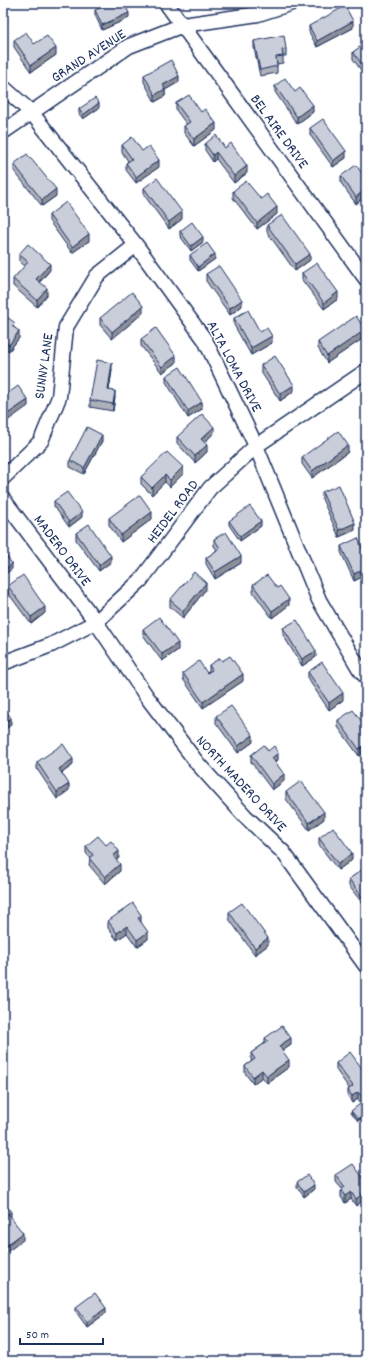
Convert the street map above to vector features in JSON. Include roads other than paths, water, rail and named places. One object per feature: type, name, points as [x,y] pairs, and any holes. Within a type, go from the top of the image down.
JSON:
[{"type":"street","name":"BEL AIRE DRIVE","points":[[166,3],[366,279]]},
{"type":"street","name":"GRAND AVENUE","points":[[3,132],[129,46],[183,25],[258,14],[292,3]]},
{"type":"street","name":"ALTA LOMA DRIVE","points":[[3,87],[32,112],[136,245],[205,340],[256,446],[319,600],[358,668],[366,677]]},
{"type":"street","name":"SUNNY LANE","points":[[3,478],[41,441],[59,397],[66,327],[97,276],[136,245]]},
{"type":"street","name":"HEIDEL ROAD","points":[[3,663],[51,646],[96,622],[141,580],[210,488],[256,446],[366,371]]},
{"type":"street","name":"MADERO DRIVE","points":[[3,499],[96,622]]},
{"type":"street","name":"NORTH MADERO DRIVE","points":[[96,622],[148,697],[198,764],[245,816],[283,852],[366,966]]}]
